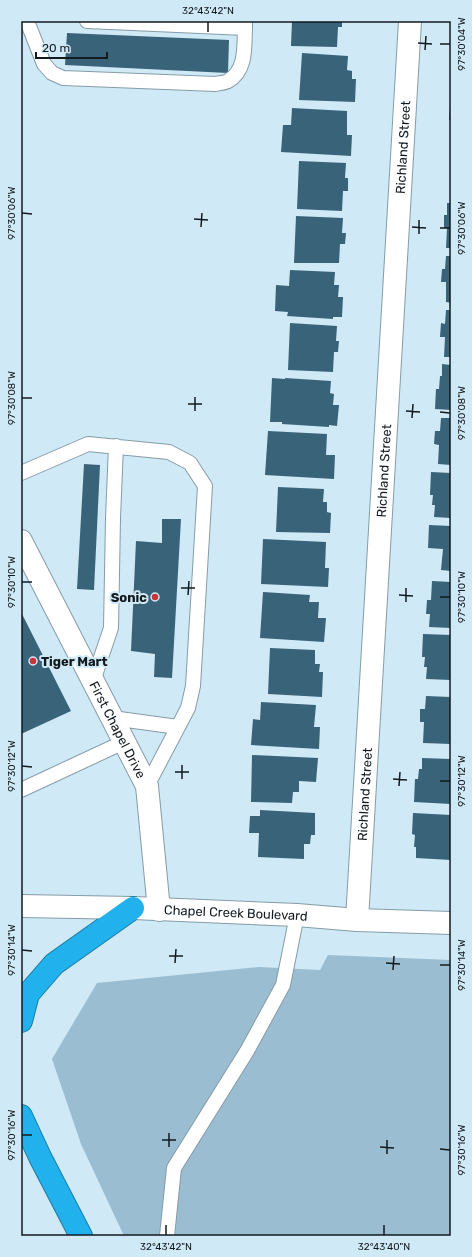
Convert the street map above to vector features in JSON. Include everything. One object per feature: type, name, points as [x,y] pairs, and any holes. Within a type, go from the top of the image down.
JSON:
[{"type":"highway","points":[[21,1021],[28,994],[54,964],[133,908]]},
{"type":"highway","points":[[21,1116],[40,1157],[81,1236]]},
{"type":"street","name":"Richland Street","points":[[357,920],[410,21]]},
{"type":"street","name":"First Chapel Drive","points":[[21,541],[147,786],[159,910]]},
{"type":"street","name":"Chapel Creek Boulevard","points":[[21,906],[133,908],[297,915],[357,920],[451,923]]},
{"type":"lane","points":[[27,21],[44,64],[52,73],[63,78],[216,84],[228,81],[238,72],[244,58],[245,24],[88,21]]},
{"type":"lane","points":[[21,473],[88,444],[169,452],[190,463],[205,486],[193,686],[188,708],[147,786]]},
{"type":"lane","points":[[93,681],[111,628],[116,446]]},
{"type":"lane","points":[[112,718],[178,727]]},
{"type":"lane","points":[[21,790],[124,742]]},
{"type":"lane","points":[[167,1236],[174,1168],[247,1050],[283,985],[297,915]]},
{"type":"shaded area","points":[[328,955],[451,960],[451,1236],[124,1236],[81,1144],[52,1059],[97,983],[259,967],[320,970]]},
{"type":"building","points":[[292,21],[342,21],[342,27],[338,27],[337,47],[291,46]]},
{"type":"building","points":[[67,33],[229,40],[228,73],[65,65]]},
{"type":"building","points":[[302,53],[348,56],[347,70],[352,71],[352,79],[356,79],[355,102],[299,100]]},
{"type":"building","points":[[450,106],[451,120],[449,120]]},
{"type":"building","points":[[292,108],[347,111],[347,135],[352,135],[351,156],[281,152],[283,125],[291,125]]},
{"type":"building","points":[[299,161],[346,163],[345,178],[348,178],[348,191],[343,191],[342,211],[297,209]]},
{"type":"building","points":[[447,203],[451,203],[451,248],[446,248],[447,228],[444,228],[444,215],[447,215]]},
{"type":"building","points":[[296,216],[343,218],[342,233],[346,233],[345,244],[340,244],[339,263],[294,263]]},
{"type":"building","points":[[446,256],[451,256],[451,303],[446,302],[446,282],[441,282],[442,269],[445,269]]},
{"type":"building","points":[[290,270],[335,272],[334,285],[339,285],[338,297],[343,297],[342,317],[333,317],[333,319],[287,316],[288,312],[275,311],[276,285],[289,286]]},
{"type":"building","points":[[446,310],[451,310],[451,357],[444,357],[445,337],[440,337],[441,323],[445,324]]},
{"type":"building","points":[[290,323],[337,326],[336,341],[339,341],[338,352],[334,352],[333,372],[288,370]]},
{"type":"building","points":[[442,364],[451,365],[451,410],[435,409],[436,389],[439,389],[440,376],[442,376]]},
{"type":"building","points":[[272,378],[331,381],[330,393],[334,394],[333,405],[339,405],[337,426],[329,425],[329,427],[270,422]]},
{"type":"building","points":[[441,418],[451,418],[451,465],[438,464],[439,445],[434,444],[435,431],[440,431]]},
{"type":"building","points":[[268,431],[327,434],[326,455],[335,455],[334,479],[265,475]]},
{"type":"building","points":[[84,464],[100,465],[94,590],[77,589]]},
{"type":"building","points":[[431,472],[451,473],[451,518],[434,517],[435,505],[432,505],[433,495],[430,495]]},
{"type":"building","points":[[278,487],[324,489],[323,502],[327,502],[327,512],[331,513],[330,533],[276,532]]},
{"type":"building","name":"Sonic","points":[[162,519],[181,519],[172,678],[154,677],[155,654],[131,651],[136,541],[162,543]]},
{"type":"building","points":[[429,525],[451,526],[451,571],[441,570],[443,549],[428,548]]},
{"type":"building","points":[[263,539],[326,542],[325,568],[329,568],[328,587],[261,584]]},
{"type":"building","points":[[432,581],[451,582],[451,628],[429,627],[430,614],[426,614],[427,600],[431,600]]},
{"type":"building","points":[[263,592],[310,595],[309,602],[319,602],[318,618],[326,618],[324,642],[260,638]]},
{"type":"building","name":"Tiger Mart","points":[[21,612],[71,711],[21,734]]},
{"type":"building","points":[[423,634],[451,635],[451,680],[426,679],[427,667],[424,667],[425,657],[422,657]]},
{"type":"building","points":[[270,648],[315,650],[315,664],[320,664],[319,672],[323,672],[322,697],[268,694]]},
{"type":"building","points":[[426,696],[451,697],[451,744],[423,743],[424,722],[420,722],[420,709],[425,709]]},
{"type":"building","points":[[261,702],[316,705],[314,727],[320,727],[319,749],[251,745],[253,719],[260,720]]},
{"type":"building","points":[[252,755],[318,758],[316,782],[299,781],[299,792],[293,792],[292,803],[251,802]]},
{"type":"building","points":[[422,758],[451,759],[451,804],[414,802],[415,779],[418,779],[419,769],[422,769]]},
{"type":"building","points":[[260,810],[315,813],[315,835],[311,835],[310,844],[304,844],[304,859],[258,857],[259,833],[249,833],[250,816],[260,816]]},
{"type":"building","points":[[413,813],[451,815],[451,860],[416,858],[416,847],[414,847],[415,835],[412,834]]},
{"type":"place","name":"Sonic","points":[[155,597]]},
{"type":"place","name":"Tiger Mart","points":[[33,661]]}]
